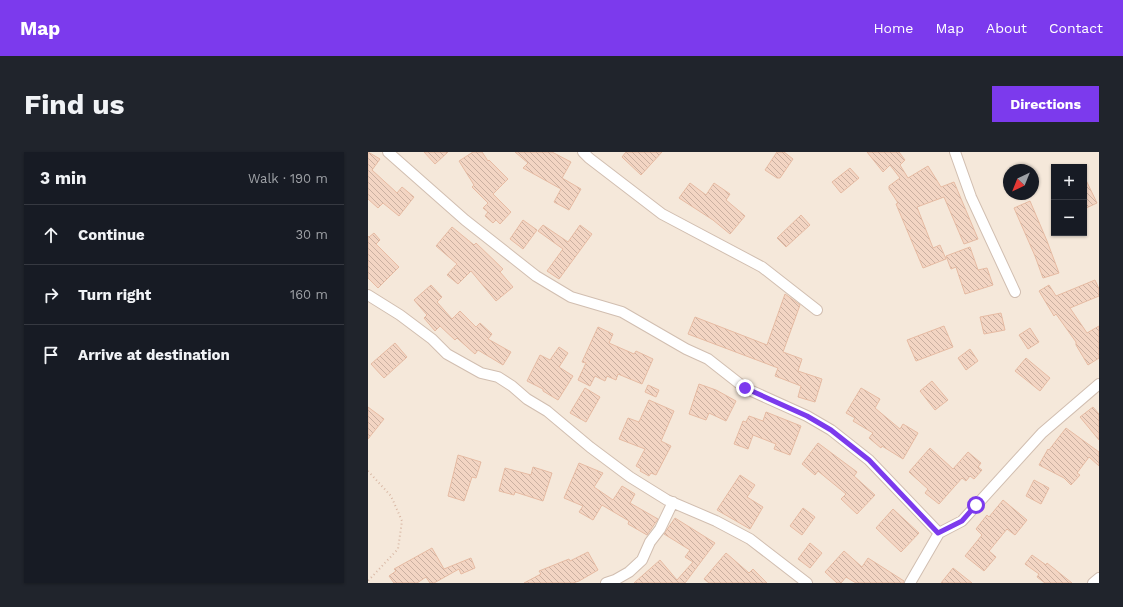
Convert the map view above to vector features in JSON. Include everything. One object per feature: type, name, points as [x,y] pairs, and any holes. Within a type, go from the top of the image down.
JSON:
[{"type":"street","points":[[388,152],[465,220],[536,276],[571,297],[622,312],[686,349],[708,359],[745,388],[807,416],[831,430],[869,460],[938,533]]},
{"type":"street","points":[[583,152],[662,214],[762,267],[818,310]]},
{"type":"street","points":[[955,152],[971,197],[1015,292]]},
{"type":"street","points":[[368,295],[400,315],[432,339],[447,354],[481,373],[498,377],[512,386],[527,399],[547,411],[590,447],[630,477],[673,502],[750,539],[807,583]]},
{"type":"street","points":[[910,583],[938,533],[962,521],[1042,433],[1099,384]]},
{"type":"street","points":[[613,582],[629,572],[642,560],[650,542],[660,529],[673,502]]},
{"type":"street","points":[[1093,583],[1099,578]]},
{"type":"path","points":[[368,471],[391,496],[402,521],[398,549],[368,581]]},
{"type":"shaded area","points":[[368,152],[1099,152],[1099,583],[368,583]]},
{"type":"building","points":[[368,152],[380,159],[372,170],[397,193],[402,187],[414,197],[399,216],[383,203],[378,208],[368,199]]},
{"type":"building","points":[[424,152],[448,152],[435,164]]},
{"type":"building","points":[[473,152],[482,152],[488,161],[489,160],[508,179],[493,194],[511,212],[500,224],[496,220],[493,223],[485,216],[488,212],[483,208],[488,203],[472,187],[474,185],[459,161]]},
{"type":"building","points":[[515,152],[552,152],[571,162],[562,178],[581,189],[569,210],[554,202],[561,189],[523,168],[528,163]]},
{"type":"building","points":[[626,152],[662,152],[641,175],[622,157]]},
{"type":"building","points":[[777,152],[784,152],[793,159],[780,178],[777,178],[765,170]]},
{"type":"building","points":[[867,152],[899,152],[905,160],[900,165],[908,178],[928,166],[941,187],[954,182],[978,239],[964,244],[944,197],[917,207],[933,248],[940,245],[946,259],[923,268],[896,204],[898,203],[889,189],[889,186],[900,178],[890,165],[883,172]]},
{"type":"building","points":[[850,168],[859,178],[841,193],[832,182]]},
{"type":"building","points":[[1087,182],[1097,203],[1087,208]]},
{"type":"building","points":[[690,183],[706,195],[714,183],[730,194],[726,200],[745,216],[730,234],[713,220],[679,198]]},
{"type":"building","points":[[1030,201],[1059,273],[1043,278],[1014,208]]},
{"type":"building","points":[[801,215],[810,225],[786,247],[777,238]]},
{"type":"building","points":[[523,220],[537,230],[523,249],[510,239]]},
{"type":"building","points":[[543,225],[568,242],[580,225],[592,234],[559,279],[547,271],[563,249],[538,231]]},
{"type":"building","points":[[452,227],[474,245],[476,243],[503,269],[500,272],[513,287],[496,301],[471,271],[458,284],[447,275],[457,264],[436,246]]},
{"type":"building","points":[[374,233],[380,240],[376,244],[399,267],[378,288],[368,278],[368,236],[369,237]]},
{"type":"building","points":[[970,247],[978,270],[987,268],[993,285],[965,294],[956,267],[951,269],[946,256]]},
{"type":"building","points":[[1095,280],[1099,289],[1099,296],[1070,308],[1087,333],[1099,326],[1099,358],[1088,365],[1076,345],[1076,342],[1056,314],[1054,316],[1039,291],[1049,285],[1056,296]]},
{"type":"building","points":[[431,285],[442,297],[437,302],[452,319],[460,311],[476,327],[480,323],[492,334],[488,339],[511,352],[503,365],[478,350],[475,354],[457,338],[455,340],[440,326],[435,331],[424,318],[427,315],[414,300]]},
{"type":"building","points":[[785,294],[800,305],[783,352],[802,359],[798,371],[822,379],[815,402],[798,397],[801,386],[775,376],[778,368],[688,334],[695,317],[767,345]]},
{"type":"building","points":[[1001,313],[1005,330],[984,334],[980,317]]},
{"type":"building","points":[[944,326],[953,347],[916,361],[907,340]]},
{"type":"building","points":[[598,327],[613,334],[609,343],[634,354],[636,351],[653,359],[642,384],[618,374],[616,380],[607,376],[605,381],[595,376],[590,386],[578,380],[586,363],[582,362]]},
{"type":"building","points":[[1030,328],[1039,342],[1028,349],[1019,335]]},
{"type":"building","points":[[395,343],[407,357],[384,378],[371,364]]},
{"type":"building","points":[[559,347],[568,353],[559,367],[573,376],[558,400],[543,391],[543,389],[527,381],[540,355],[550,360]]},
{"type":"building","points":[[970,349],[978,361],[966,370],[958,358]]},
{"type":"building","points":[[1026,358],[1050,378],[1040,391],[1015,371]]},
{"type":"building","points":[[932,381],[948,400],[935,410],[920,391]]},
{"type":"building","points":[[699,384],[716,390],[736,401],[726,421],[709,413],[706,420],[689,414]]},
{"type":"building","points":[[648,385],[659,390],[656,397],[645,392]]},
{"type":"building","points":[[585,388],[600,397],[586,422],[570,413]]},
{"type":"building","points":[[861,388],[880,399],[875,408],[900,429],[903,424],[918,433],[903,459],[882,446],[881,448],[869,438],[873,433],[853,421],[855,418],[846,413]]},
{"type":"building","points":[[649,400],[674,411],[661,441],[671,446],[656,475],[651,473],[649,476],[640,471],[641,469],[636,466],[645,449],[619,439],[628,418],[639,422]]},
{"type":"building","points":[[368,407],[384,419],[368,439]]},
{"type":"building","points":[[1093,407],[1099,414],[1099,440],[1080,417]]},
{"type":"building","points":[[766,412],[801,426],[790,455],[774,449],[776,444],[753,435],[748,449],[734,444],[743,421],[746,422],[749,416],[763,421]]},
{"type":"building","points":[[1066,428],[1099,452],[1099,466],[1089,457],[1077,473],[1080,475],[1071,485],[1064,478],[1039,465],[1048,449],[1049,450]]},
{"type":"building","points":[[818,443],[857,472],[854,476],[875,495],[857,514],[841,499],[846,494],[818,471],[815,475],[802,464]]},
{"type":"building","points":[[930,448],[953,469],[968,452],[981,463],[978,467],[982,470],[974,479],[970,476],[966,481],[962,478],[939,504],[925,493],[928,489],[909,472]]},
{"type":"building","points":[[458,455],[481,462],[476,478],[472,477],[464,501],[448,496]]},
{"type":"building","points":[[579,463],[603,473],[594,487],[613,500],[622,486],[635,494],[630,503],[658,519],[647,535],[628,524],[629,521],[602,505],[593,520],[579,512],[583,506],[564,498]]},
{"type":"building","points":[[533,467],[552,473],[543,501],[515,492],[514,495],[499,491],[505,468],[531,475]]},
{"type":"building","points":[[740,475],[755,485],[747,497],[763,507],[750,529],[717,510]]},
{"type":"building","points":[[1034,480],[1049,488],[1041,504],[1026,496]]},
{"type":"building","points":[[1003,500],[1027,520],[1015,535],[1007,529],[989,551],[996,557],[984,571],[965,556],[982,535],[976,529],[987,515],[989,517]]},
{"type":"building","points":[[803,508],[815,517],[802,535],[790,526]]},
{"type":"building","points":[[893,509],[919,533],[901,552],[876,528]]},
{"type":"building","points":[[675,518],[715,543],[685,583],[634,583],[660,560],[677,580],[693,562],[685,557],[690,550],[664,534]]},
{"type":"building","points":[[810,543],[822,553],[810,568],[798,559]]},
{"type":"building","points":[[432,548],[444,569],[471,558],[475,568],[461,574],[459,569],[434,583],[430,583],[426,577],[417,583],[394,583],[389,576],[396,571],[394,569]]},
{"type":"building","points":[[844,551],[862,567],[868,558],[904,581],[904,583],[856,583],[846,577],[841,583],[837,583],[825,572]]},
{"type":"building","points":[[588,552],[598,570],[579,581],[573,583],[524,583],[541,574],[539,571],[569,559],[570,561]]},
{"type":"building","points":[[726,553],[749,573],[753,569],[767,583],[709,583],[704,579]]},
{"type":"building","points":[[1032,555],[1046,565],[1047,563],[1072,583],[1045,583],[1037,577],[1039,574],[1025,564]]},
{"type":"building","points":[[953,568],[972,583],[941,583]]},
{"type":"route","points":[[745,388],[761,397],[807,416],[831,430],[869,460],[938,533],[962,521],[976,505]]}]
